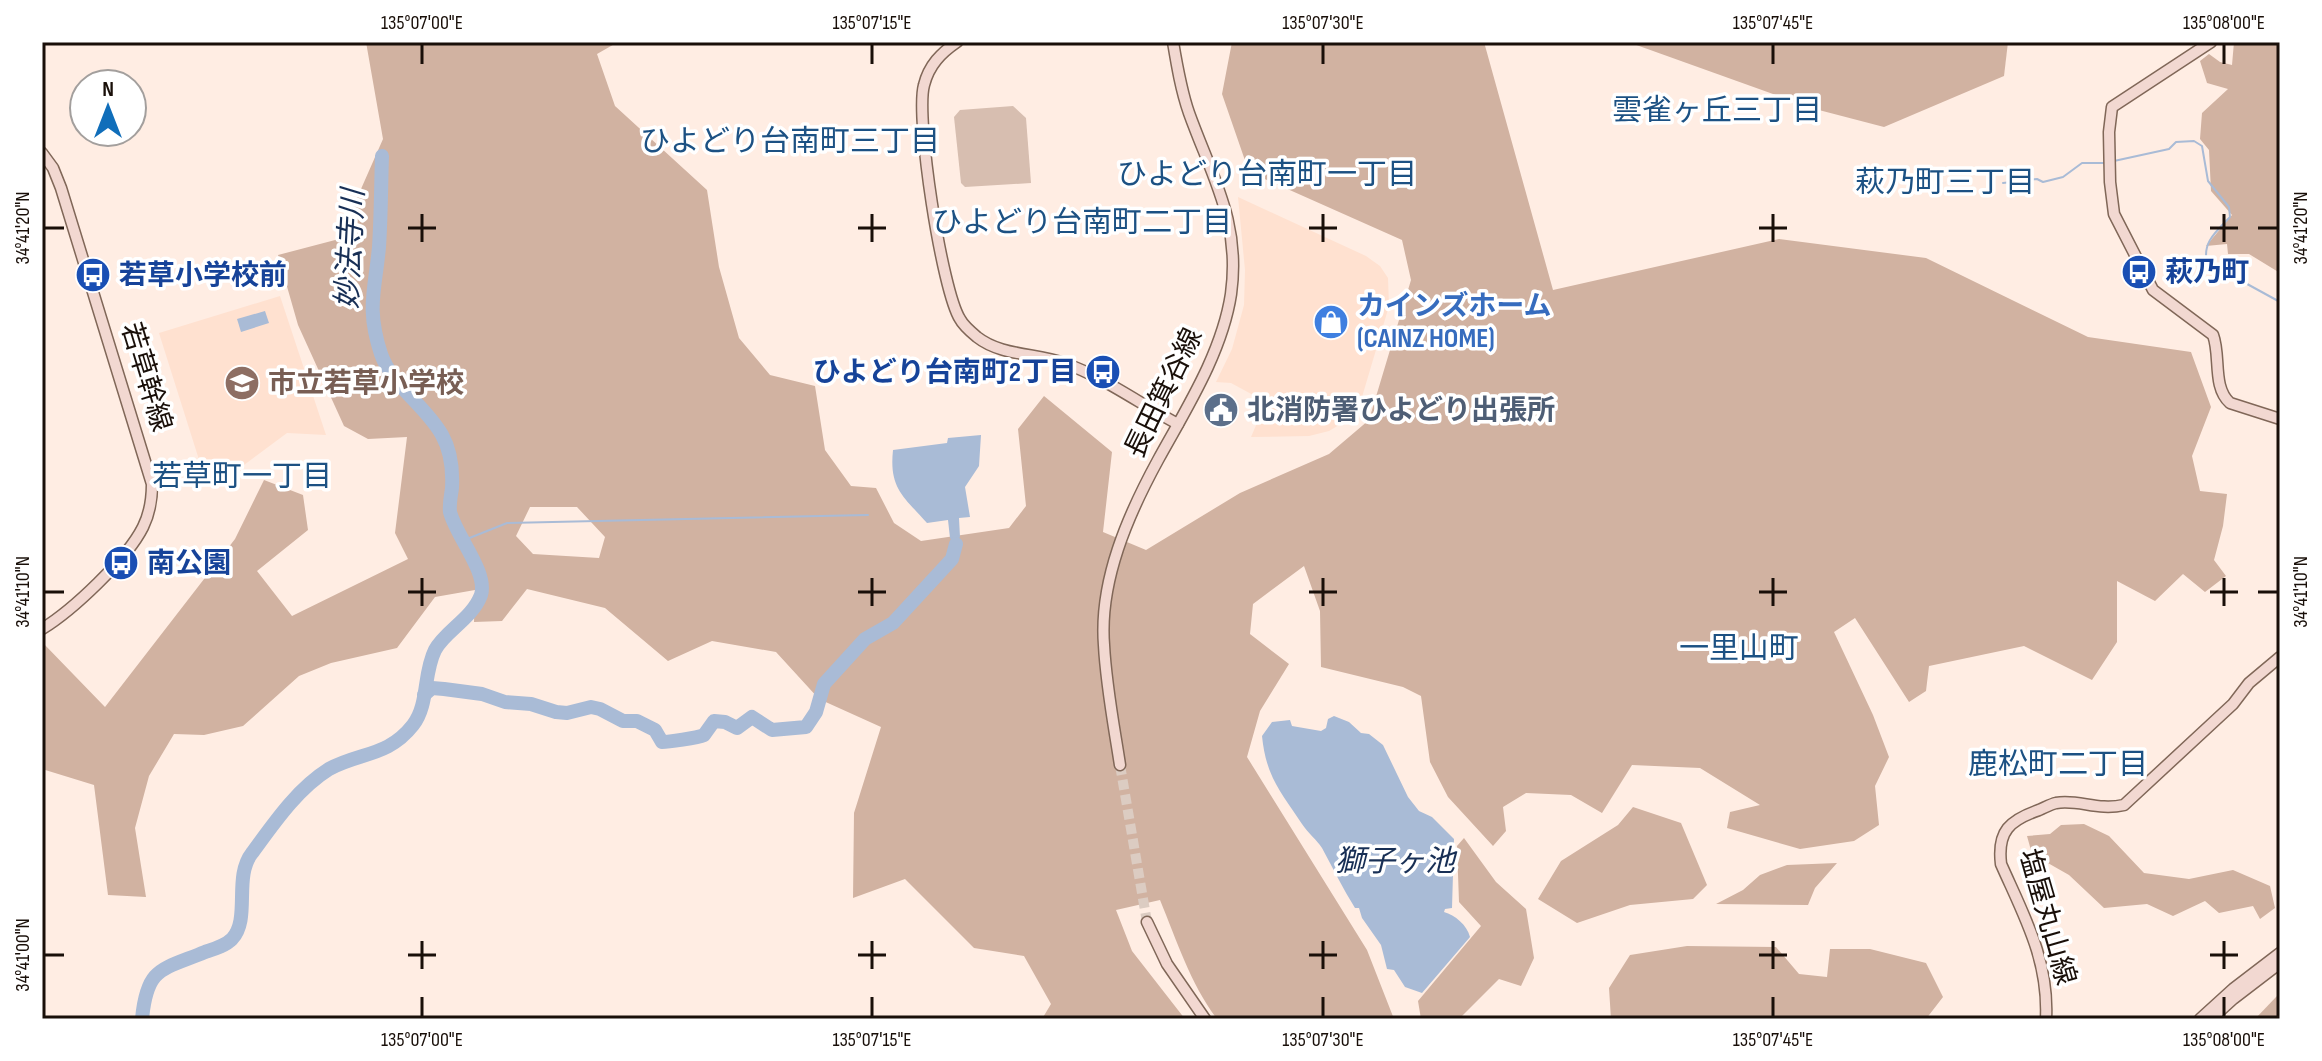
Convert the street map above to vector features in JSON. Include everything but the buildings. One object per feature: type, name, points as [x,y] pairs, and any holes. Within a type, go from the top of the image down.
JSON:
[{"type":"street","points":[[957,42],[943,52],[930,69],[923,86],[922,102],[930,193],[951,297],[960,320],[990,346],[1063,363],[1093,376],[1178,424]]},
{"type":"street","name":"長田箕谷線","points":[[1120,765],[1103,643],[1114,562],[1155,465],[1220,336],[1231,294],[1232,242],[1223,198],[1189,114],[1180,85],[1173,42]]},
{"type":"street","points":[[2211,42],[2112,107],[2111,206],[2146,280],[2159,296],[2213,335],[2220,390],[2225,399],[2280,419]]},
{"type":"street","name":"若草幹線","points":[[42,153],[53,168],[61,188],[152,484],[148,515],[137,537],[81,600],[42,629]]},
{"type":"street","name":"塩屋丸山線","points":[[2046,1019],[2047,990],[2042,968],[2001,864],[2000,852],[2006,829],[2018,818],[2056,803],[2109,809],[2124,805],[2233,704],[2249,683],[2280,657]]},
{"type":"street","points":[[1147,922],[1167,964],[1205,1019]]},
{"type":"street","points":[[2200,1019],[2280,953]]},
{"type":"street","points":[[2211,1019],[2280,963]]},
{"type":"shaded area","points":[[366,42],[618,42],[597,54],[615,106],[707,190],[719,267],[739,338],[770,375],[815,386],[825,450],[851,486],[876,488],[894,523],[921,541],[1009,528],[1026,506],[1018,429],[1044,396],[1112,452],[1103,532],[1146,550],[1240,493],[1329,454],[1369,420],[1411,280],[1402,240],[1249,172],[1222,94],[1232,42],[1484,42],[1553,290],[1779,239],[1926,258],[2088,337],[2191,352],[2211,407],[2192,456],[2200,491],[2227,494],[2214,560],[2226,576],[2205,592],[2183,574],[2155,601],[2117,581],[2117,642],[2092,680],[2024,646],[1929,666],[1926,691],[1909,702],[1855,618],[1834,632],[1889,757],[1875,786],[1879,825],[1854,841],[1800,849],[1727,828],[1730,812],[1760,805],[1700,768],[1632,765],[1602,813],[1571,795],[1526,793],[1503,807],[1506,831],[1493,846],[1448,797],[1430,762],[1421,696],[1403,687],[1321,667],[1320,611],[1304,566],[1253,604],[1250,634],[1289,664],[1260,711],[1247,757],[1367,950],[1394,1019],[1217,1019],[1192,976],[1160,900],[1116,910],[1132,951],[1185,1019],[1042,1019],[1051,1004],[1024,956],[974,948],[905,879],[853,898],[854,813],[881,727],[819,699],[776,652],[712,641],[668,661],[605,608],[527,589],[502,621],[474,622],[475,590],[435,597],[397,648],[331,663],[299,676],[243,726],[204,735],[174,734],[149,776],[135,828],[146,897],[108,895],[94,785],[42,769],[42,642],[105,707],[235,539],[264,480],[303,495],[308,530],[257,571],[292,616],[408,559],[395,533],[407,437],[368,439],[344,426],[298,325],[278,255],[339,239],[383,139]],"holes":[[[530,507],[577,507],[605,537],[599,558],[533,554],[516,536]]]},
{"type":"shaded area","points":[[1628,42],[2008,42],[2004,76],[1884,127],[1815,109]]},
{"type":"shaded area","points":[[2234,42],[2280,42],[2280,273],[2249,254],[2228,254],[2227,244],[2206,246],[2232,215],[2211,191],[2209,150],[2200,139],[2202,113],[2228,89],[2207,83],[2200,61],[2209,54],[2220,62],[2232,65]]},
{"type":"shaded area","points":[[1013,106],[1026,118],[1031,183],[965,187],[961,183],[954,117],[960,110]]},
{"type":"shaded area","points":[[1238,197],[1366,256],[1380,266],[1388,278],[1389,306],[1362,397],[1344,422],[1329,431],[1309,436],[1251,437],[1266,402],[1231,383],[1216,382],[1232,349],[1244,305],[1245,270]]},
{"type":"shaded area","name":"市立若草小学校","points":[[280,296],[326,435],[287,433],[244,465],[201,466],[159,333]]},
{"type":"shaded area","points":[[1633,807],[1681,823],[1707,885],[1693,899],[1630,905],[1577,923],[1538,899],[1561,861],[1618,825]]},
{"type":"shaded area","points":[[2084,824],[2109,836],[2144,873],[2189,879],[2233,870],[2270,886],[2275,908],[2260,919],[2253,906],[2219,913],[2205,901],[2173,916],[2147,904],[2104,908],[2069,875],[2032,854],[2027,836],[2050,834],[2061,825]]},
{"type":"shaded area","points":[[1464,838],[1496,882],[1526,909],[1534,958],[1521,986],[1499,979],[1459,1019],[1421,1019],[1418,1001],[1481,926],[1459,902],[1457,846]]},
{"type":"shaded area","points":[[1837,863],[1815,888],[1808,905],[1716,904],[1743,890],[1760,875],[1787,865]]},
{"type":"shaded area","points":[[1687,946],[1776,947],[1799,974],[1827,977],[1830,949],[1870,949],[1926,963],[1943,997],[1926,1019],[1611,1019],[1609,988],[1630,955]]},
{"type":"shaded area","points":[[2280,993],[2280,1019],[2255,1019],[2277,996]]},
{"type":"water","points":[[265,311],[269,323],[241,332],[237,319]]},
{"type":"water","points":[[981,435],[979,466],[965,487],[970,517],[959,518],[960,537],[954,544],[950,538],[948,520],[927,523],[900,491],[893,474],[893,450],[947,443],[948,438]]},
{"type":"water","name":"獅子ヶ池","points":[[1334,716],[1349,722],[1383,745],[1408,797],[1419,811],[1432,817],[1454,839],[1452,908],[1444,912],[1460,921],[1470,937],[1422,993],[1405,987],[1394,970],[1387,969],[1381,945],[1362,918],[1359,908],[1355,908],[1322,848],[1281,793],[1267,763],[1262,736],[1272,722],[1290,720],[1292,726],[1321,731],[1326,728],[1328,719]]},
{"type":"waterway","points":[[2114,161],[2169,149],[2176,142],[2194,141],[2202,146],[2208,181],[2229,207],[2230,217],[2209,243],[2207,262],[2280,302]]},
{"type":"waterway","name":"妙法寺川","points":[[142,1019],[148,989],[159,973],[223,945],[238,931],[246,863],[296,796],[329,769],[384,749],[413,725],[422,708],[435,650],[471,611],[481,595],[482,586],[476,565],[450,512],[452,467],[445,441],[393,376],[376,338],[373,300],[379,247],[382,156]]},
{"type":"waterway","points":[[2003,183],[2037,179],[2043,182],[2063,177],[2082,163],[2104,163]]},
{"type":"waterway","points":[[462,541],[507,523],[868,515]]},
{"type":"waterway","points":[[424,695],[432,688],[444,689],[567,713],[591,707],[623,721],[637,721],[655,730],[662,742],[704,735],[714,721],[737,728],[752,717],[772,730],[806,727],[816,712],[824,684],[865,639],[893,623],[952,559],[956,544]]},
{"type":"tunnel","points":[[1120,765],[1147,922]]},
{"type":"place","name":"萩乃町","points":[[2139,272]]},
{"type":"place","name":"若草小学校前","points":[[93,275]]},
{"type":"place","name":"カインズホーム (CAINZ HOME)","points":[[1331,322]]},
{"type":"place","name":"ひよどり台南町2丁目","points":[[1103,372]]},
{"type":"place","name":"市立若草小学校","points":[[242,383]]},
{"type":"place","name":"北消防署ひよどり出張所","points":[[1221,410]]},
{"type":"place","name":"南公園","points":[[121,563]]},
{"type":"district","name":"雲雀ヶ丘三丁目","points":[[1717,111]]},
{"type":"district","name":"ひよどり台南町三丁目","points":[[790,142]]},
{"type":"district","name":"ひよどり台南町一丁目","points":[[1267,175]]},
{"type":"district","name":"萩乃町三丁目","points":[[1945,183]]},
{"type":"district","name":"ひよどり台南町二丁目","points":[[1082,223]]},
{"type":"district","name":"若草町一丁目","points":[[242,477]]},
{"type":"district","name":"一里山町","points":[[1739,649]]},
{"type":"district","name":"鹿松町二丁目","points":[[2058,765]]}]
